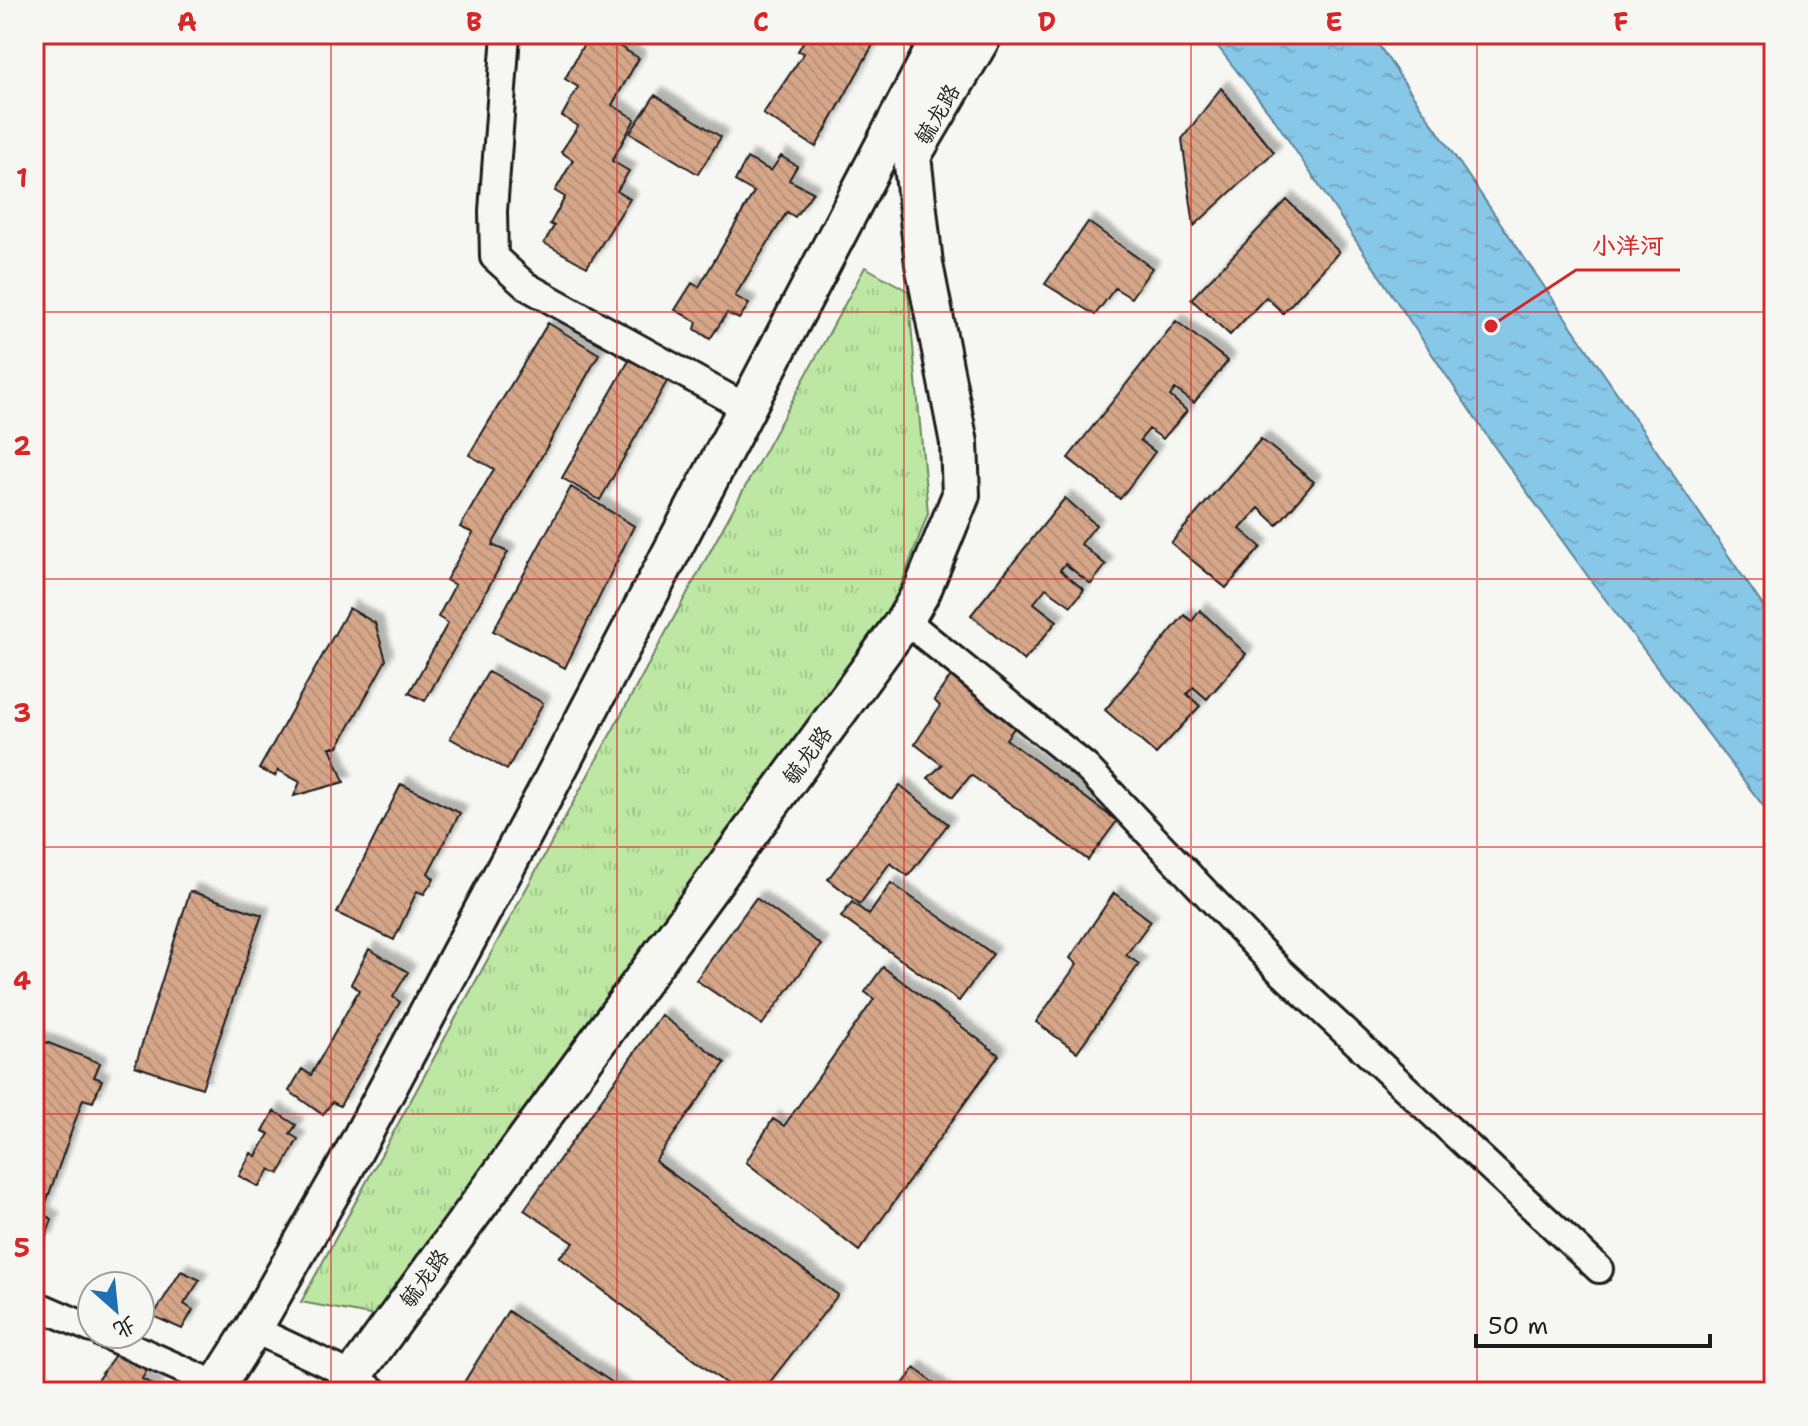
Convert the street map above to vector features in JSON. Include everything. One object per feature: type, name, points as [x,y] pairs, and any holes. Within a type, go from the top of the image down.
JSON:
[{"type":"main road","name":"毓龙路","points":[[215,1388],[253,1329],[344,1170],[545,794],[942,34]]},
{"type":"main road","name":"毓龙路","points":[[356,1387],[905,620],[922,591],[961,495],[959,443],[924,264],[912,156],[984,34]]},
{"type":"street","points":[[506,34],[493,211],[494,257],[526,286],[745,407]]},
{"type":"street","points":[[905,620],[1086,767],[1279,970],[1599,1269]]},
{"type":"street","points":[[34,1304],[76,1322]]},
{"type":"street","points":[[253,1329],[356,1387]]},
{"type":"street","points":[[136,1350],[215,1388]]},
{"type":"green space","points":[[865,267],[908,291],[928,513],[892,610],[375,1316],[301,1302]]},
{"type":"water","points":[[1208,34],[1371,34],[1774,622],[1774,820],[1592,582],[1491,442],[1275,120]]},
{"type":"building","points":[[589,34],[598,34],[639,58],[612,105],[635,119],[612,161],[629,171],[617,191],[630,199],[587,267],[544,243],[554,226],[550,224],[565,197],[555,191],[573,160],[561,152],[578,126],[562,116],[578,87],[565,79]]},
{"type":"building","points":[[808,34],[879,34],[816,147],[763,114],[804,53],[798,51]]},
{"type":"building","points":[[1221,88],[1274,152],[1194,226],[1182,139]]},
{"type":"building","points":[[655,95],[721,137],[698,174],[630,133]]},
{"type":"building","points":[[781,156],[797,166],[789,180],[813,192],[795,217],[787,212],[735,296],[749,304],[739,319],[727,313],[710,339],[695,329],[697,322],[675,310],[692,283],[699,287],[754,192],[735,181],[747,158],[771,171]]},
{"type":"building","points":[[1287,200],[1339,252],[1283,313],[1266,297],[1230,335],[1191,299]]},
{"type":"building","points":[[1088,222],[1152,268],[1131,298],[1115,288],[1095,315],[1045,284]]},
{"type":"building","points":[[1176,321],[1228,361],[1194,403],[1175,389],[1170,396],[1187,411],[1163,439],[1149,429],[1140,440],[1155,452],[1120,499],[1068,458]]},
{"type":"building","points":[[548,323],[599,354],[492,545],[508,552],[425,701],[409,693],[448,623],[438,617],[455,585],[446,580],[473,533],[460,527],[494,469],[469,455]]},
{"type":"building","points":[[631,357],[669,378],[600,500],[562,478]]},
{"type":"building","points":[[1261,439],[1314,482],[1277,525],[1259,508],[1240,529],[1261,547],[1226,588],[1171,543]]},
{"type":"building","points":[[571,487],[634,526],[565,668],[493,631]]},
{"type":"building","points":[[1065,498],[1096,525],[1081,544],[1106,565],[1091,584],[1065,564],[1060,570],[1084,590],[1071,606],[1046,588],[1034,603],[1057,621],[1024,661],[971,615]]},
{"type":"building","points":[[349,608],[375,623],[386,660],[338,747],[330,747],[344,782],[294,796],[300,782],[278,770],[275,776],[259,769]]},
{"type":"building","points":[[1200,610],[1246,654],[1207,699],[1193,687],[1187,694],[1200,706],[1156,754],[1105,710],[1184,615],[1192,621]]},
{"type":"building","points":[[488,672],[543,703],[507,770],[450,738]]},
{"type":"building","points":[[953,673],[1017,724],[1006,739],[1117,821],[1088,860],[971,775],[953,797],[928,778],[942,765],[915,744],[940,706],[934,700]]},
{"type":"building","points":[[401,784],[460,813],[428,873],[434,879],[424,894],[417,891],[394,940],[337,913]]},
{"type":"building","points":[[900,785],[948,824],[908,876],[890,863],[860,904],[828,879]]},
{"type":"building","points":[[891,883],[993,954],[959,1001],[841,917],[852,902],[869,915]]},
{"type":"building","points":[[190,891],[262,915],[202,1088],[135,1066]]},
{"type":"building","points":[[1114,893],[1151,921],[1126,955],[1139,964],[1077,1052],[1036,1022],[1077,964],[1070,958]]},
{"type":"building","points":[[756,898],[821,945],[762,1025],[696,980]]},
{"type":"building","points":[[369,949],[408,972],[393,997],[400,1002],[340,1106],[332,1102],[323,1115],[289,1091],[302,1069],[311,1075],[359,990],[351,984]]},
{"type":"building","points":[[883,967],[999,1055],[859,1251],[746,1162],[773,1119],[784,1126],[874,999],[865,992]]},
{"type":"building","points":[[661,1015],[725,1063],[655,1161],[838,1295],[762,1392],[737,1392],[559,1257],[574,1243],[524,1210]]},
{"type":"building","points":[[38,1039],[100,1063],[94,1077],[102,1080],[93,1102],[83,1099],[42,1214],[52,1219],[45,1240],[35,1236],[34,1239],[34,1051]]},
{"type":"building","points":[[274,1111],[296,1125],[290,1134],[298,1139],[279,1174],[270,1169],[259,1187],[239,1176],[251,1153],[256,1156],[269,1134],[263,1131]]},
{"type":"building","points":[[181,1271],[200,1280],[184,1304],[193,1310],[182,1329],[156,1317],[156,1311]]},
{"type":"building","points":[[508,1311],[626,1392],[458,1392]]},
{"type":"building","points":[[118,1350],[149,1366],[142,1379],[157,1387],[154,1392],[89,1392]]},
{"type":"building","points":[[915,1368],[944,1392],[897,1392]]},
{"type":"place","name":"小洋河","points":[[1491,326]]}]
